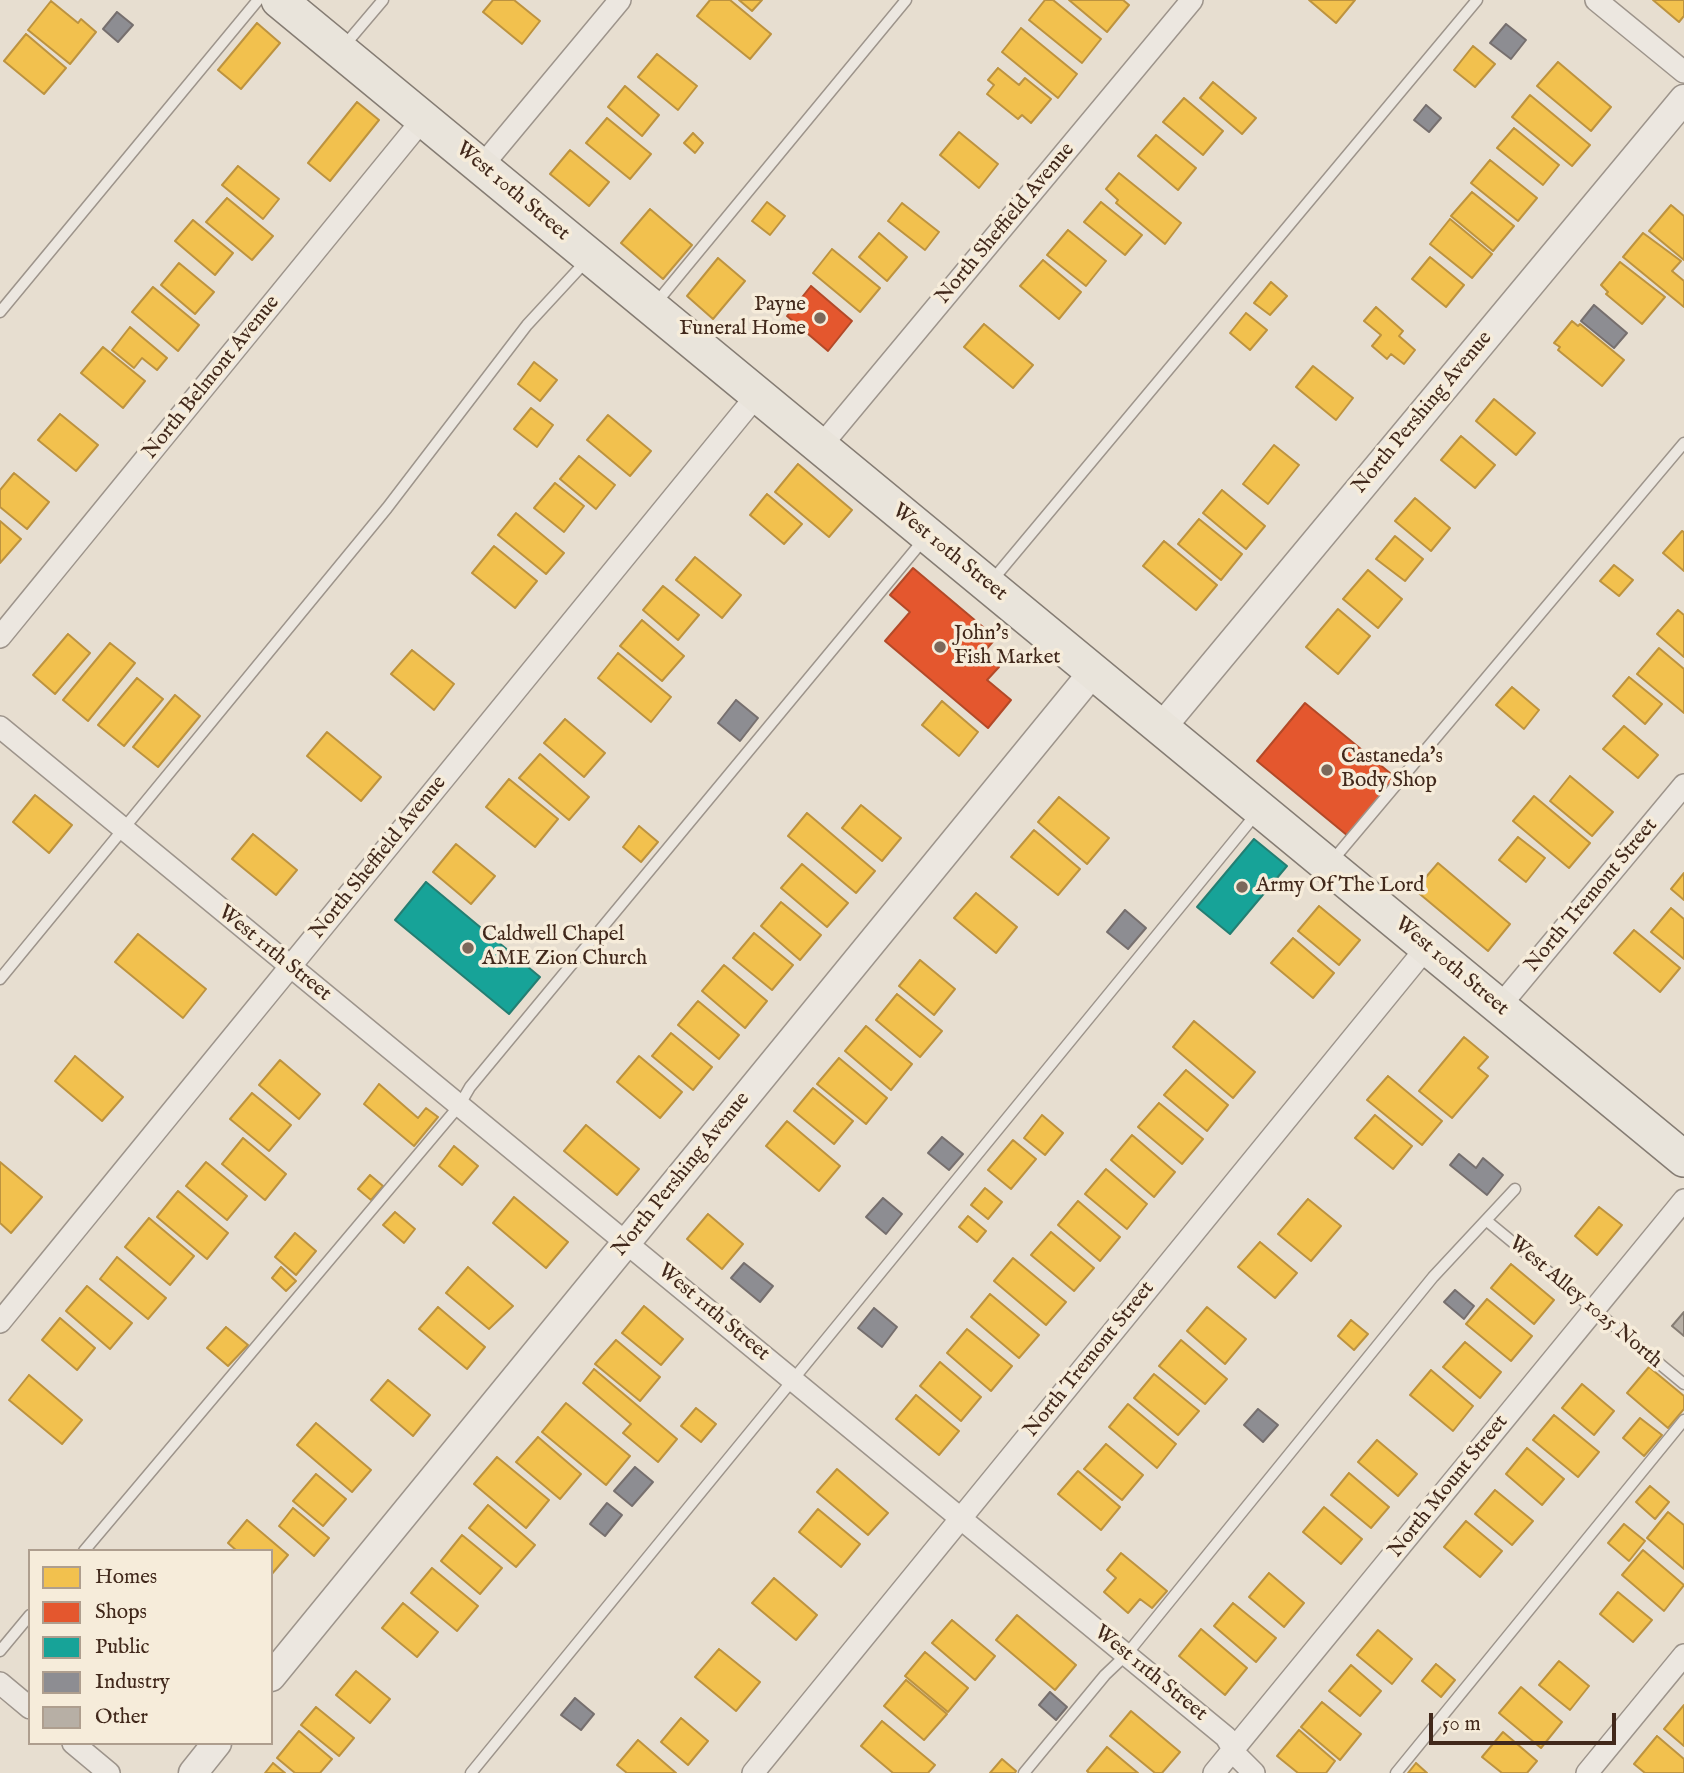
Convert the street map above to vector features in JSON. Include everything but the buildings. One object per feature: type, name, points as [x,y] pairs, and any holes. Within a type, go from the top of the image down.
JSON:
[{"type":"main road","name":"West 10th Street","points":[[279,0],[1499,1007],[1678,1150]]},
{"type":"street","points":[[481,167],[620,0]]},
{"type":"street","name":"North Sheffield Avenue","points":[[820,447],[1192,0]]},
{"type":"street","points":[[1596,0],[1684,72]]},
{"type":"street","name":"North Pershing Avenue","points":[[1161,728],[1684,99]]},
{"type":"street","name":"North Belmont Avenue","points":[[0,636],[423,119]]},
{"type":"street","name":"North Sheffield Avenue","points":[[0,1322],[757,395]]},
{"type":"street","name":"North Pershing Avenue","points":[[273,1675],[1093,672]]},
{"type":"street","name":"West 11th Street","points":[[0,727],[1226,1737],[1237,1756],[1254,1773]]},
{"type":"street","name":"North Tremont Street","points":[[1499,1007],[1684,785]]},
{"type":"street","name":"North Tremont Street","points":[[753,1773],[1427,947]]},
{"type":"street","name":"North Mount Street","points":[[1214,1773],[1684,1200]]},
{"type":"street","points":[[1587,1773],[1684,1655]]},
{"type":"street","points":[[0,1684],[28,1706]]},
{"type":"street","points":[[74,1745],[109,1773]]},
{"type":"street","points":[[193,1773],[215,1745]]},
{"type":"lane","points":[[0,312],[258,0]]},
{"type":"lane","points":[[341,51],[383,0]]},
{"type":"lane","points":[[652,307],[906,0]]},
{"type":"lane","points":[[988,585],[1477,0]]},
{"type":"lane","points":[[0,979],[387,508],[527,325],[590,257]]},
{"type":"lane","points":[[1328,866],[1684,443]]},
{"type":"lane","points":[[86,1549],[459,1105],[470,1087],[927,535]]},
{"type":"lane","points":[[471,1773],[741,1446],[791,1378],[824,1343],[1260,809]]},
{"type":"lane","points":[[1024,1773],[1105,1675],[1126,1655],[1433,1277],[1515,1189]]},
{"type":"lane","name":"West Alley 1025 North","points":[[1487,1221],[1684,1384]]},
{"type":"lane","points":[[1396,1773],[1684,1420]]},
{"type":"lane","points":[[0,1651],[28,1617]]},
{"type":"place","name":"Payne Funeral Home","points":[[820,318]]},
{"type":"place","name":"John's Fish Market","points":[[940,647]]},
{"type":"place","name":"Castaneda's Body Shop","points":[[1327,770]]},
{"type":"place","name":"Army Of The Lord","points":[[1242,887]]},
{"type":"place","name":"Caldwell Chapel AME Zion Church","points":[[468,948]]}]
